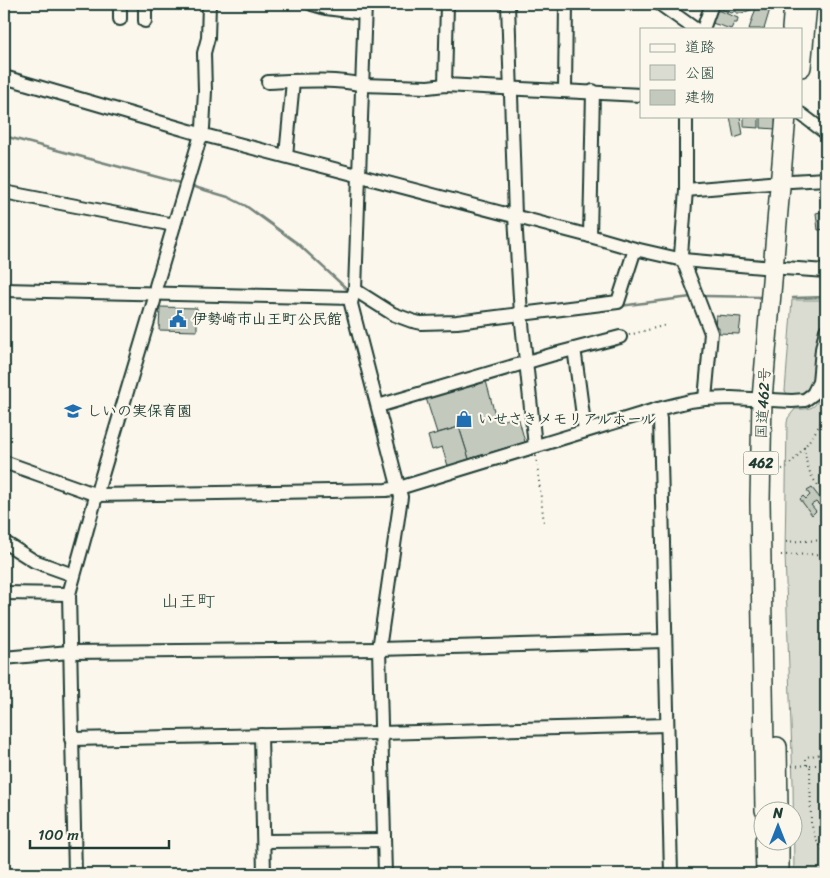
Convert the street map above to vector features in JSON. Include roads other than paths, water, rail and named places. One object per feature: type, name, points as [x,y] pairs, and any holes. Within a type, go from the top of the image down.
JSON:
[{"type":"highway","points":[[792,28],[794,4]]},
{"type":"highway","points":[[802,57],[808,4]]},
{"type":"highway","name":"国道462号","points":[[786,118],[786,182]]},
{"type":"highway","name":"国道462号","points":[[765,800],[760,501],[786,182],[796,118]]},
{"type":"highway","name":"国道462号","points":[[768,399],[772,483],[778,800]]},
{"type":"highway","points":[[765,850],[766,874]]},
{"type":"highway","points":[[779,850],[780,874]]},
{"type":"street","points":[[120,4],[120,19]]},
{"type":"street","points":[[144,21],[145,4]]},
{"type":"street","points":[[74,874],[69,594],[121,408],[154,301],[156,286],[203,128],[204,60],[208,38],[209,4]]},
{"type":"street","points":[[312,4],[326,8],[364,8],[360,176],[352,304],[401,497],[379,649],[385,874]]},
{"type":"street","points":[[445,85],[447,4]]},
{"type":"street","points":[[508,4],[521,314],[535,446]]},
{"type":"street","points":[[566,4],[566,90]]},
{"type":"street","points":[[660,4],[689,27]]},
{"type":"street","points":[[703,28],[712,4]]},
{"type":"street","points":[[4,78],[200,134],[635,249],[683,260],[826,271]]},
{"type":"street","points":[[286,156],[293,81]]},
{"type":"street","points":[[268,82],[353,82],[362,85],[510,87],[640,95]]},
{"type":"street","points":[[590,236],[593,91]]},
{"type":"street","points":[[802,115],[826,133]]},
{"type":"street","points":[[686,118],[686,190],[681,254],[710,326],[705,399]]},
{"type":"street","points":[[686,190],[826,179]]},
{"type":"street","points":[[4,192],[174,225]]},
{"type":"street","points":[[4,290],[155,294],[353,294],[393,314],[412,321],[421,323],[456,322],[618,302],[635,249]]},
{"type":"street","points":[[4,462],[97,495],[400,488],[658,409],[690,401],[705,399],[805,400],[813,394],[819,382],[826,330]]},
{"type":"street","points":[[378,406],[620,337]]},
{"type":"street","points":[[575,355],[585,431]]},
{"type":"street","points":[[658,409],[660,418],[671,874]]},
{"type":"street","points":[[4,542],[34,561],[73,575]]},
{"type":"street","points":[[4,593],[69,594]]},
{"type":"street","points":[[4,658],[69,652],[379,649],[665,642]]},
{"type":"street","points":[[71,739],[667,725]]},
{"type":"street","points":[[261,735],[264,874]]},
{"type":"street","points":[[264,842],[384,840]]},
{"type":"waterway","points":[[4,136],[180,183]]},
{"type":"waterway","points":[[191,186],[228,197],[246,206],[297,243],[348,290]]},
{"type":"waterway","points":[[704,296],[762,297]]},
{"type":"waterway","points":[[620,306],[691,297]]},
{"type":"waterway","points":[[793,298],[826,297]]},
{"type":"place","name":"伊勢崎市山王町公民館","points":[[178,319]]},
{"type":"place","name":"しいの実保育園","points":[[73,411]]},
{"type":"place","name":"いせさきメモリアルホール","points":[[464,419]]},
{"type":"district","name":"山王町","points":[[188,601]]}]
